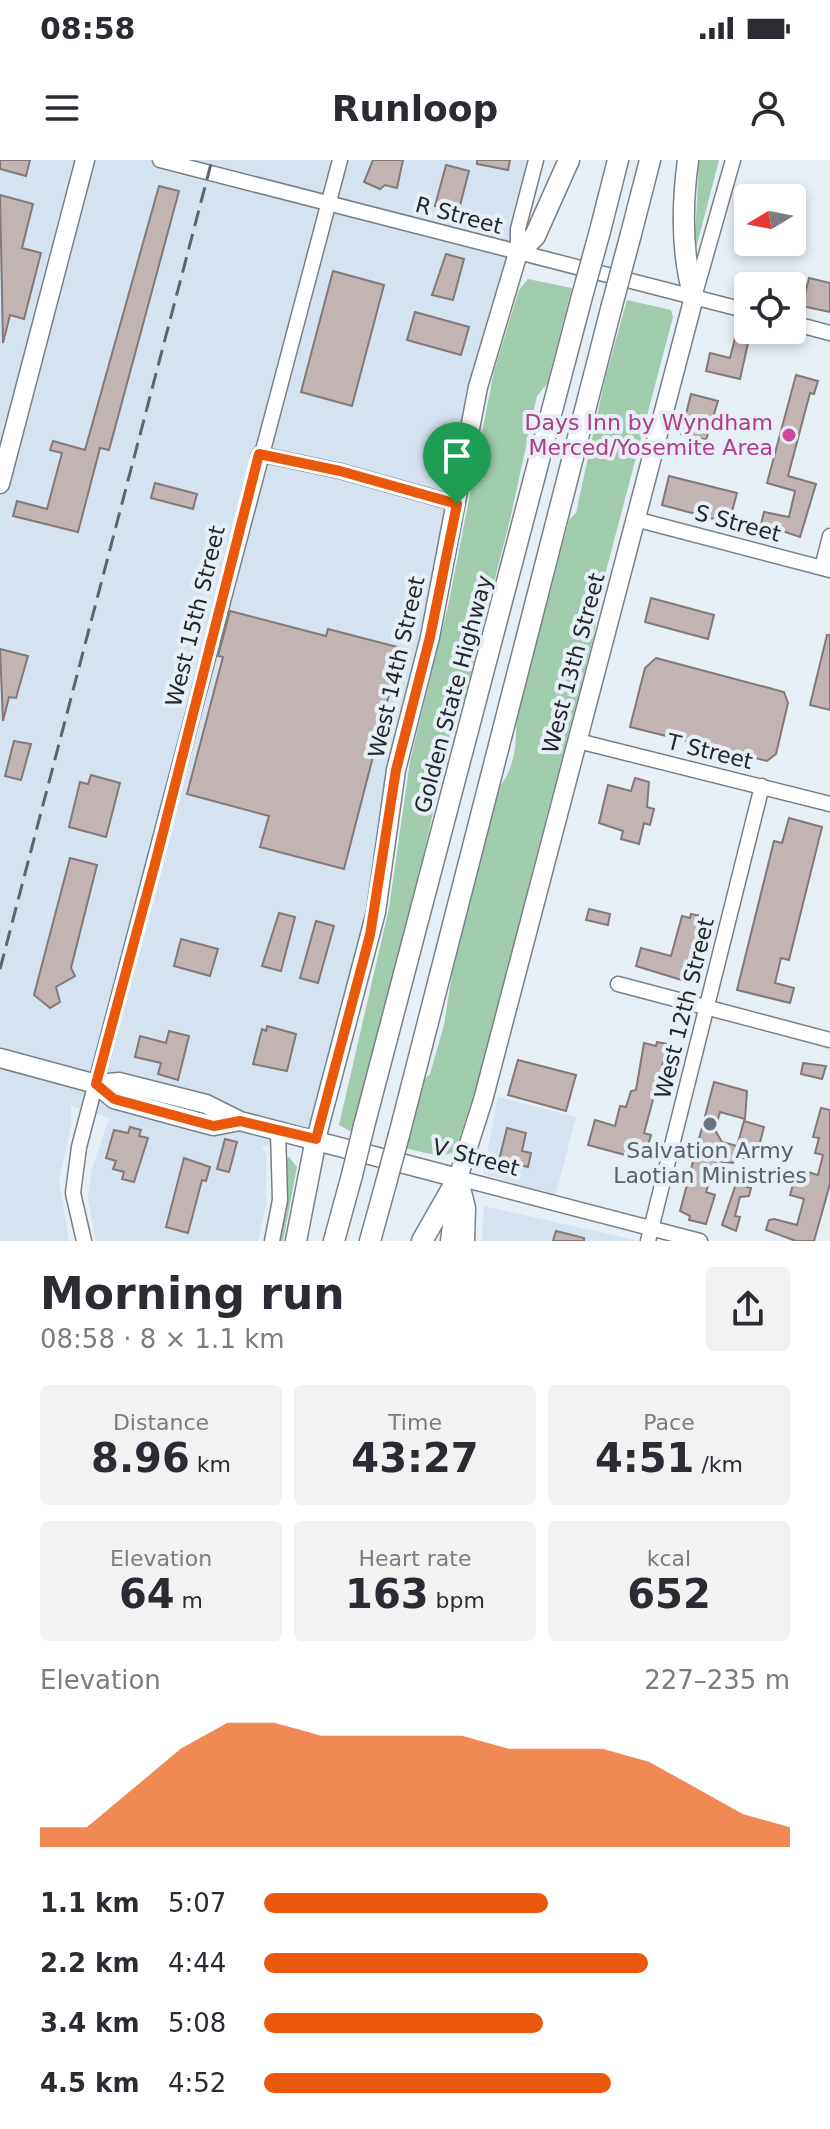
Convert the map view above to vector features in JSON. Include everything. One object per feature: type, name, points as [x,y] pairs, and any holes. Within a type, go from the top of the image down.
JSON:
[{"type":"highway","points":[[518,253],[535,236],[569,160]]},
{"type":"highway","name":"Golden State Highway","points":[[334,1241],[618,160]]},
{"type":"highway","points":[[370,1241],[650,160]]},
{"type":"highway","points":[[688,160],[684,187],[686,272],[694,297]]},
{"type":"highway","points":[[296,1241],[317,1135]]},
{"type":"highway","points":[[422,1241],[458,1178]]},
{"type":"main road","points":[[0,484],[85,160]]},
{"type":"main road","name":"West 14th Street","points":[[317,1135],[370,935],[396,770],[430,637],[478,387],[518,253]]},
{"type":"main road","name":"West 13th Street","points":[[450,1241],[458,1178],[483,1100],[694,297]]},
{"type":"main road","name":"V Street","points":[[0,1058],[96,1084],[114,1099],[202,1123],[214,1126],[240,1121],[278,1131],[317,1135],[458,1178]]},
{"type":"main road","points":[[458,1178],[466,1208],[465,1241]]},
{"type":"street","name":"R Street","points":[[160,160],[734,307]]},
{"type":"street","name":"West 15th Street","points":[[84,1241],[75,1208],[74,1171],[259,454],[340,160]]},
{"type":"street","name":"West 14th Street","points":[[518,253],[518,229],[536,160]]},
{"type":"street","name":"West 13th Street","points":[[694,297],[733,160]]},
{"type":"street","points":[[806,327],[830,333]]},
{"type":"street","points":[[259,454],[340,471],[457,504]]},
{"type":"street","name":"S Street","points":[[635,519],[826,569]]},
{"type":"street","points":[[826,569],[830,536]]},
{"type":"street","name":"T Street","points":[[578,741],[830,804]]},
{"type":"street","name":"West 12th Street","points":[[649,1234],[762,786]]},
{"type":"street","points":[[618,984],[830,1040]]},
{"type":"street","points":[[272,1241],[280,1200],[278,1131]]},
{"type":"street","name":"V Street","points":[[458,1178],[649,1234],[700,1241]]},
{"type":"shaded area","points":[[0,160],[531,160],[503,276],[330,1128],[262,1147],[266,1154],[266,1205],[258,1241],[96,1241],[88,1198],[91,1172],[109,1118],[71,1106],[71,1126],[59,1180],[69,1241],[0,1241]]},
{"type":"shaded area","points":[[498,1097],[576,1117],[555,1197],[483,1173]]},
{"type":"shaded area","points":[[484,1206],[640,1241],[482,1241]]},
{"type":"green space","points":[[699,160],[719,160],[694,256]]},
{"type":"green space","points":[[528,279],[572,288],[547,384],[537,396],[510,520],[463,703],[454,715],[426,845],[352,1132],[339,1125],[389,908],[410,761],[448,606],[494,371],[519,290]]},
{"type":"green space","points":[[627,300],[671,310],[673,317],[476,1088],[455,1152],[437,1154],[417,1151],[406,1148],[421,1082],[430,1074],[444,1025],[457,942],[498,789],[513,757],[516,721],[569,520],[576,513],[605,379]]},
{"type":"green space","points":[[289,1157],[297,1167],[283,1241],[278,1241],[287,1207],[286,1158]]},
{"type":"building","points":[[0,160],[30,160],[26,176],[0,169]]},
{"type":"building","points":[[373,160],[403,160],[397,188],[385,185],[380,189],[364,182]]},
{"type":"building","points":[[477,160],[510,160],[508,170],[477,164]]},
{"type":"building","points":[[446,165],[469,171],[459,209],[455,211],[435,206]]},
{"type":"building","points":[[159,186],[179,191],[109,450],[100,448],[78,532],[13,516],[17,501],[47,509],[62,453],[50,450],[53,441],[85,450]]},
{"type":"building","points":[[0,195],[33,204],[22,248],[41,253],[24,319],[10,315],[3,343]]},
{"type":"building","points":[[446,254],[464,259],[453,300],[432,295]]},
{"type":"building","points":[[333,271],[384,285],[352,406],[301,392]]},
{"type":"building","points":[[809,278],[830,283],[830,312],[806,307]]},
{"type":"building","points":[[415,312],[469,327],[461,355],[407,340]]},
{"type":"building","points":[[734,342],[748,344],[740,379],[706,371],[710,353],[730,358]]},
{"type":"building","name":"Days Inn by Wyndham Merced/Yosemite Area","points":[[796,375],[818,381],[814,394],[810,393],[788,476],[816,484],[800,537],[761,524],[764,512],[789,517],[795,491],[767,483]]},
{"type":"building","points":[[691,394],[718,401],[706,440],[681,434]]},
{"type":"building","points":[[669,476],[737,493],[729,523],[662,505]]},
{"type":"building","points":[[155,483],[197,494],[193,509],[151,498]]},
{"type":"building","points":[[651,598],[714,615],[708,639],[645,622]]},
{"type":"building","points":[[230,611],[326,636],[328,629],[401,648],[344,869],[260,847],[269,816],[187,794],[223,657],[218,656]]},
{"type":"building","points":[[827,635],[830,635],[830,710],[810,705]]},
{"type":"building","points":[[0,649],[28,656],[16,698],[9,697],[3,721]]},
{"type":"building","points":[[656,658],[784,692],[788,703],[776,754],[767,761],[630,727],[645,668]]},
{"type":"building","points":[[14,741],[31,744],[21,780],[5,776]]},
{"type":"building","points":[[91,775],[120,783],[106,837],[69,827],[80,782],[88,784]]},
{"type":"building","points":[[635,778],[649,782],[647,807],[654,809],[650,825],[644,823],[639,844],[621,839],[623,831],[599,823],[608,785],[631,791]]},
{"type":"building","points":[[789,818],[822,827],[789,960],[781,958],[775,983],[794,988],[790,1003],[737,990],[774,841],[782,843]]},
{"type":"building","points":[[70,858],[97,865],[71,968],[75,976],[56,987],[60,1002],[50,1008],[34,995]]},
{"type":"building","points":[[589,909],[610,914],[608,925],[586,920]]},
{"type":"building","points":[[279,913],[295,917],[281,971],[262,966]]},
{"type":"building","points":[[691,914],[702,916],[688,982],[636,966],[641,948],[671,956],[682,916],[690,918]]},
{"type":"building","points":[[316,921],[334,926],[318,983],[300,978]]},
{"type":"building","points":[[181,939],[218,949],[210,976],[174,966]]},
{"type":"building","points":[[267,1026],[296,1034],[287,1071],[253,1064],[262,1029],[266,1031]]},
{"type":"building","points":[[169,1031],[189,1036],[178,1080],[158,1074],[161,1063],[135,1057],[140,1036],[166,1043]]},
{"type":"building","points":[[657,1042],[668,1044],[644,1133],[651,1135],[644,1160],[588,1145],[595,1120],[615,1126],[620,1106],[626,1107],[631,1091],[636,1090],[644,1043],[656,1046]]},
{"type":"building","points":[[518,1060],[576,1075],[566,1111],[508,1095]]},
{"type":"building","points":[[803,1063],[826,1066],[822,1079],[801,1074]]},
{"type":"building","points":[[714,1082],[747,1091],[745,1119],[720,1112],[715,1130],[722,1142],[737,1146],[744,1121],[764,1127],[755,1161],[735,1156],[733,1163],[716,1161],[706,1192],[715,1195],[706,1224],[689,1220],[690,1216],[680,1211]]},
{"type":"building","points":[[821,1108],[830,1110],[830,1184],[814,1241],[796,1241],[766,1230],[769,1220],[774,1219],[797,1225],[804,1199],[790,1195],[794,1181],[800,1183],[804,1171],[818,1175],[823,1155],[815,1153],[819,1138],[813,1137]]},
{"type":"building","points":[[130,1127],[141,1130],[139,1136],[148,1138],[134,1182],[122,1179],[124,1172],[113,1169],[116,1161],[106,1158],[114,1130],[128,1133]]},
{"type":"building","points":[[507,1128],[526,1133],[522,1151],[531,1153],[528,1167],[499,1160]]},
{"type":"building","points":[[225,1139],[237,1142],[229,1172],[217,1169]]},
{"type":"building","points":[[184,1158],[210,1167],[206,1181],[202,1180],[188,1233],[166,1227]]},
{"type":"building","points":[[736,1184],[751,1188],[749,1196],[740,1197],[735,1216],[740,1217],[736,1231],[722,1225]]},
{"type":"building","points":[[556,1231],[584,1238],[584,1241],[553,1241]]},
{"type":"railway","points":[[0,969],[212,160]]},
{"type":"place","name":"Days Inn by Wyndham Merced/Yosemite Area","points":[[789,435]]},
{"type":"place","name":"Salvation Army Laotian Ministries","points":[[710,1124]]},
{"type":"route","points":[[259,454],[340,471],[457,504],[430,637],[396,770],[370,935],[346,1036],[316,1139],[240,1121],[214,1126],[114,1099],[96,1084],[259,454]]}]
